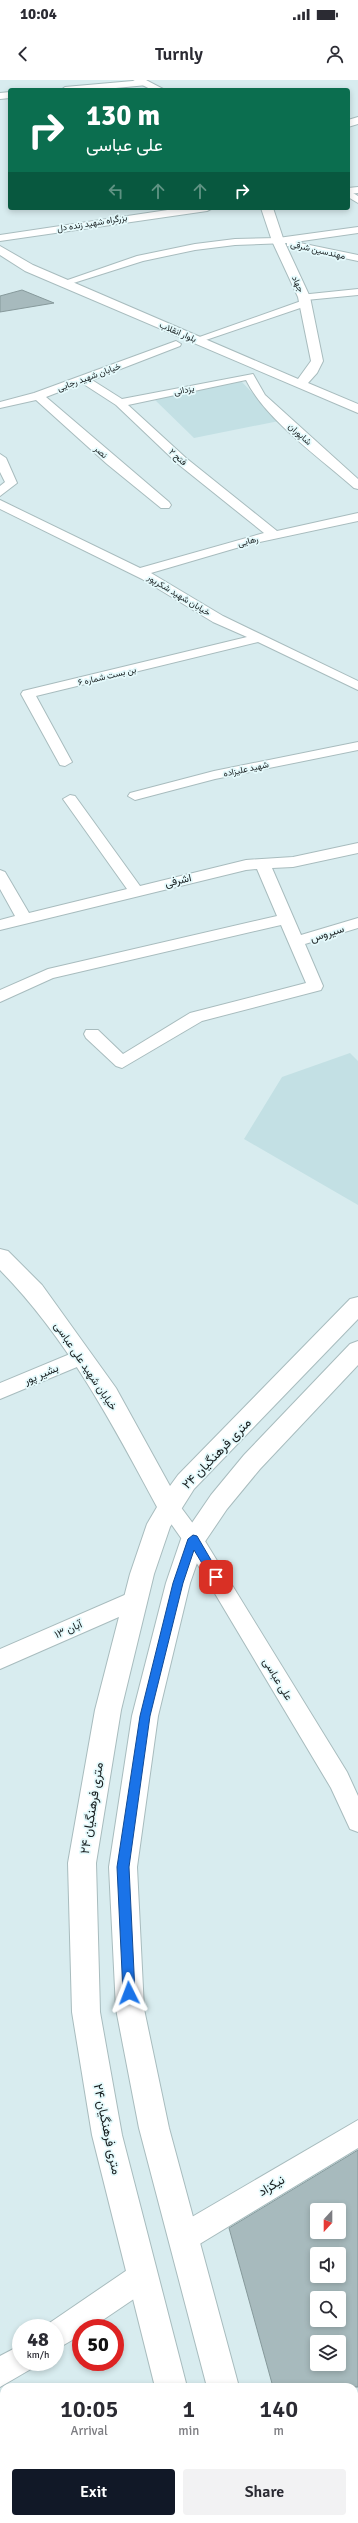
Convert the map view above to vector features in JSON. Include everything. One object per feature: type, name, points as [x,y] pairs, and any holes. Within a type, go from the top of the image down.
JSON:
[{"type":"main road","points":[[141,81],[156,88]]},
{"type":"main road","name":"بزرگراه شهید زنده دل","points":[[30,221],[129,210]]},
{"type":"main road","name":"بزرگراه شهید زنده دل","points":[[0,238],[85,224],[192,210]]},
{"type":"main road","name":"جهاد","points":[[268,210],[278,241],[304,300],[316,361],[312,373],[301,383]]},
{"type":"main road","name":"بلوار انقلاب","points":[[0,250],[30,268],[196,340],[301,383],[358,409]]},
{"type":"main road","name":"بلوار انقلاب","points":[[30,268],[13,274],[271,386]]},
{"type":"main road","name":"خیابان شهید علی عباسی","points":[[0,1257],[34,1291],[108,1394],[170,1508]]},
{"type":"main road","name":"۲۴ متری فرهنگیان","points":[[170,2383],[107,2135],[86,2012],[82,1863],[108,1710],[136,1599],[159,1524],[186,1482],[358,1304]]},
{"type":"main road","points":[[222,2383],[154,2128],[130,2009],[123,1867],[145,1716],[178,1583],[193,1539],[219,1502],[252,1462],[358,1350]]},
{"type":"street","points":[[82,88],[141,81]]},
{"type":"street","points":[[350,194],[358,200]]},
{"type":"street","points":[[64,283],[134,260],[187,248],[235,242],[278,241],[358,230]]},
{"type":"street","name":"مهندسین شرقی","points":[[278,241],[358,258]]},
{"type":"street","points":[[196,340],[304,300],[358,292]]},
{"type":"street","name":"خیابان شهید رجایی","points":[[0,404],[38,396],[176,344]]},
{"type":"street","name":"یزدانی","points":[[120,403],[249,376]]},
{"type":"street","name":"شاپوران","points":[[249,376],[260,397],[358,486]]},
{"type":"street","name":"فتح ۲","points":[[83,379],[120,403],[182,461],[274,535]]},
{"type":"street","name":"نصر","points":[[38,396],[111,461],[165,505]]},
{"type":"street","points":[[0,458],[11,484],[0,492]]},
{"type":"street","name":"خیابان شهید شکرپور","points":[[0,504],[140,572],[218,619],[312,662],[358,686]]},
{"type":"street","name":"رهایی","points":[[140,572],[274,535],[358,517]]},
{"type":"street","name":"بن بست شماره ۶","points":[[65,762],[28,694],[260,638]]},
{"type":"street","name":"شهید علیزاده","points":[[136,796],[214,775],[358,746]]},
{"type":"street","points":[[70,799],[134,890]]},
{"type":"street","name":"اشرفی","points":[[0,925],[134,890],[246,865],[293,862],[358,848]]},
{"type":"street","points":[[92,1034],[122,1062],[196,1017],[315,986],[285,919],[263,864]]},
{"type":"street","points":[[0,875],[24,919]]},
{"type":"street","points":[[0,997],[48,974],[285,919]]},
{"type":"street","name":"سیروس","points":[[295,942],[358,923]]},
{"type":"street","name":"بشیر پور","points":[[0,1391],[82,1357]]},
{"type":"street","name":"علی عباسی","points":[[170,1508],[193,1539],[339,1780],[358,1821]]},
{"type":"street","name":"۱۳ آبان","points":[[1,1656],[136,1599]]},
{"type":"street","name":"نیکزاد","points":[[183,2238],[358,2133]]},
{"type":"street","points":[[64,2330],[143,2276]]},
{"type":"street","points":[[0,2373],[12,2365]]},
{"type":"shaded area","points":[[241,381],[279,421],[194,438],[154,399]]},
{"type":"shaded area","points":[[350,1053],[358,1061],[358,1205],[244,1139],[282,1077]]},
{"type":"building","points":[[22,290],[54,303],[0,312],[0,296]]},
{"type":"building","points":[[358,2150],[358,2383],[272,2383],[229,2228]]},
{"type":"route","points":[[129,1993],[123,1867],[145,1716],[178,1583],[193,1539],[216,1577]]}]
